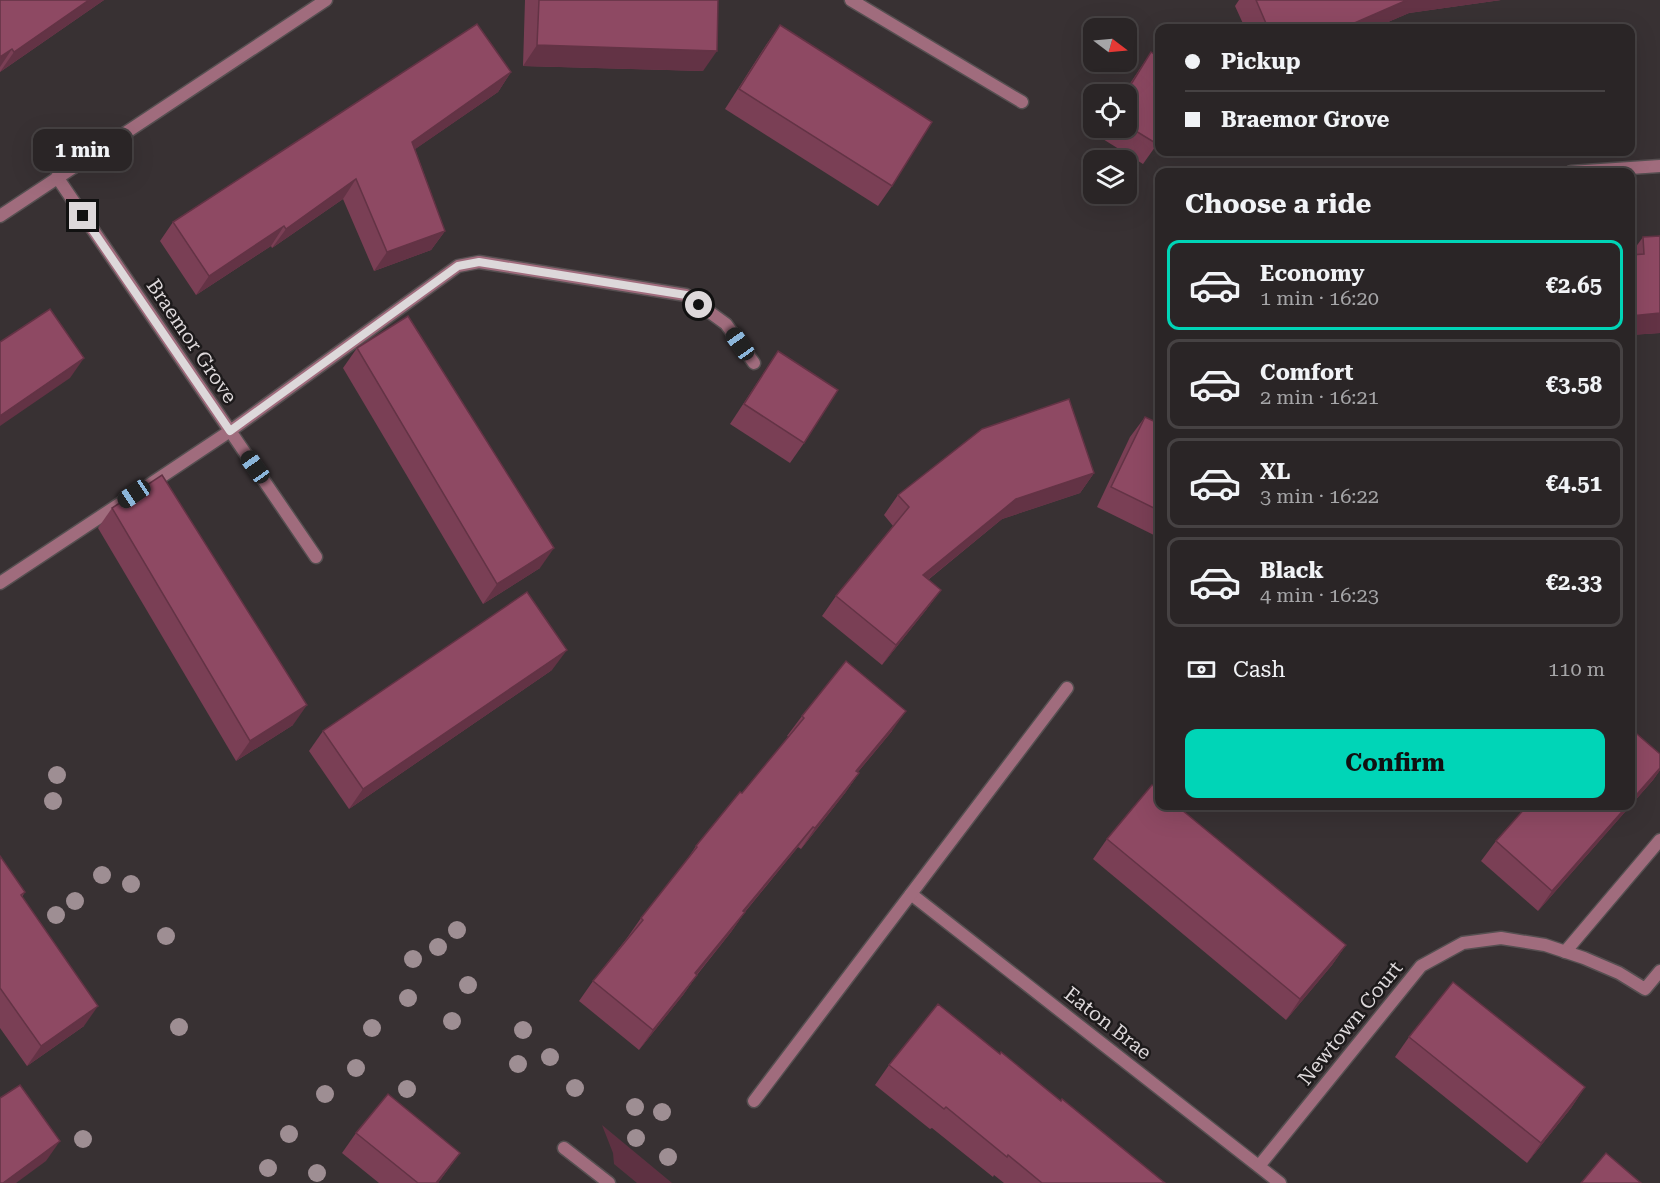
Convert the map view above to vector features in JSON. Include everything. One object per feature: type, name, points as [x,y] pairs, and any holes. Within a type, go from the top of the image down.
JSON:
[{"type":"street","points":[[0,216],[326,0]]},
{"type":"street","points":[[851,0],[1022,102]]},
{"type":"street","points":[[1630,168],[1660,166]]},
{"type":"street","name":"Braemor Grove","points":[[57,177],[316,557]]},
{"type":"street","points":[[0,583],[230,431],[458,266],[479,262],[686,295],[726,324],[754,363]]},
{"type":"street","points":[[754,1101],[1067,688]]},
{"type":"street","points":[[1564,951],[1660,840]]},
{"type":"street","name":"Eaton Brae","points":[[911,894],[1280,1183]]},
{"type":"street","name":"Newtown Court","points":[[1259,1166],[1421,966],[1463,943],[1501,938],[1545,945],[1619,973],[1645,989],[1660,971]]},
{"type":"street","points":[[564,1148],[609,1183]]},
{"type":"shaded area","points":[[602,1125],[672,1183],[637,1183],[614,1164],[613,1153]]},
{"type":"building","points":[[0,0],[89,0],[14,52],[12,49],[0,57]]},
{"type":"building","points":[[539,0],[718,0],[717,51],[537,45]]},
{"type":"building","points":[[1256,0],[1407,0],[1352,24],[1266,24]]},
{"type":"building","points":[[477,24],[511,72],[412,142],[445,231],[387,252],[356,179],[286,229],[284,226],[209,276],[173,222]]},
{"type":"building","points":[[780,25],[932,122],[892,186],[739,89]]},
{"type":"building","points":[[1151,52],[1155,55],[1155,143],[1137,132],[1137,84],[1131,84]]},
{"type":"building","points":[[1660,236],[1660,313],[1635,316],[1635,255],[1644,254],[1643,237]]},
{"type":"building","points":[[50,309],[84,358],[0,416],[0,342]]},
{"type":"building","points":[[408,316],[554,548],[497,584],[357,348]]},
{"type":"building","points":[[778,351],[838,390],[804,443],[744,404]]},
{"type":"building","points":[[1069,399],[1094,473],[1016,499],[923,575],[941,590],[896,645],[836,596],[909,507],[898,495],[982,429]]},
{"type":"building","points":[[1145,417],[1155,422],[1155,509],[1111,487]]},
{"type":"building","points":[[162,475],[307,705],[250,741],[112,508]]},
{"type":"building","points":[[527,592],[567,650],[363,789],[323,731]]},
{"type":"building","points":[[846,661],[906,711],[856,771],[859,773],[815,828],[813,827],[743,911],[745,912],[695,973],[697,975],[653,1030],[593,981],[643,920],[641,918],[696,846],[804,718],[802,716]]},
{"type":"building","points":[[1635,732],[1660,754],[1660,768],[1635,796]]},
{"type":"building","points":[[1152,785],[1155,787],[1155,810],[1182,810],[1346,945],[1300,999],[1107,839]]},
{"type":"building","points":[[1523,810],[1623,810],[1552,891],[1496,841]]},
{"type":"building","points":[[0,856],[25,892],[21,895],[98,1006],[41,1046],[0,988]]},
{"type":"building","points":[[1453,982],[1585,1087],[1541,1143],[1409,1037]]},
{"type":"building","points":[[938,1004],[1061,1101],[1062,1099],[1165,1183],[1042,1183],[946,1107],[944,1109],[889,1065]]},
{"type":"building","points":[[20,1085],[60,1141],[0,1183],[0,1098]]},
{"type":"building","points":[[388,1094],[460,1153],[436,1183],[418,1183],[356,1133]]},
{"type":"building","points":[[1606,1153],[1641,1183],[1581,1183]]},
{"type":"route","points":[[83,216],[230,431],[458,266],[479,262],[686,295],[699,305]]}]
